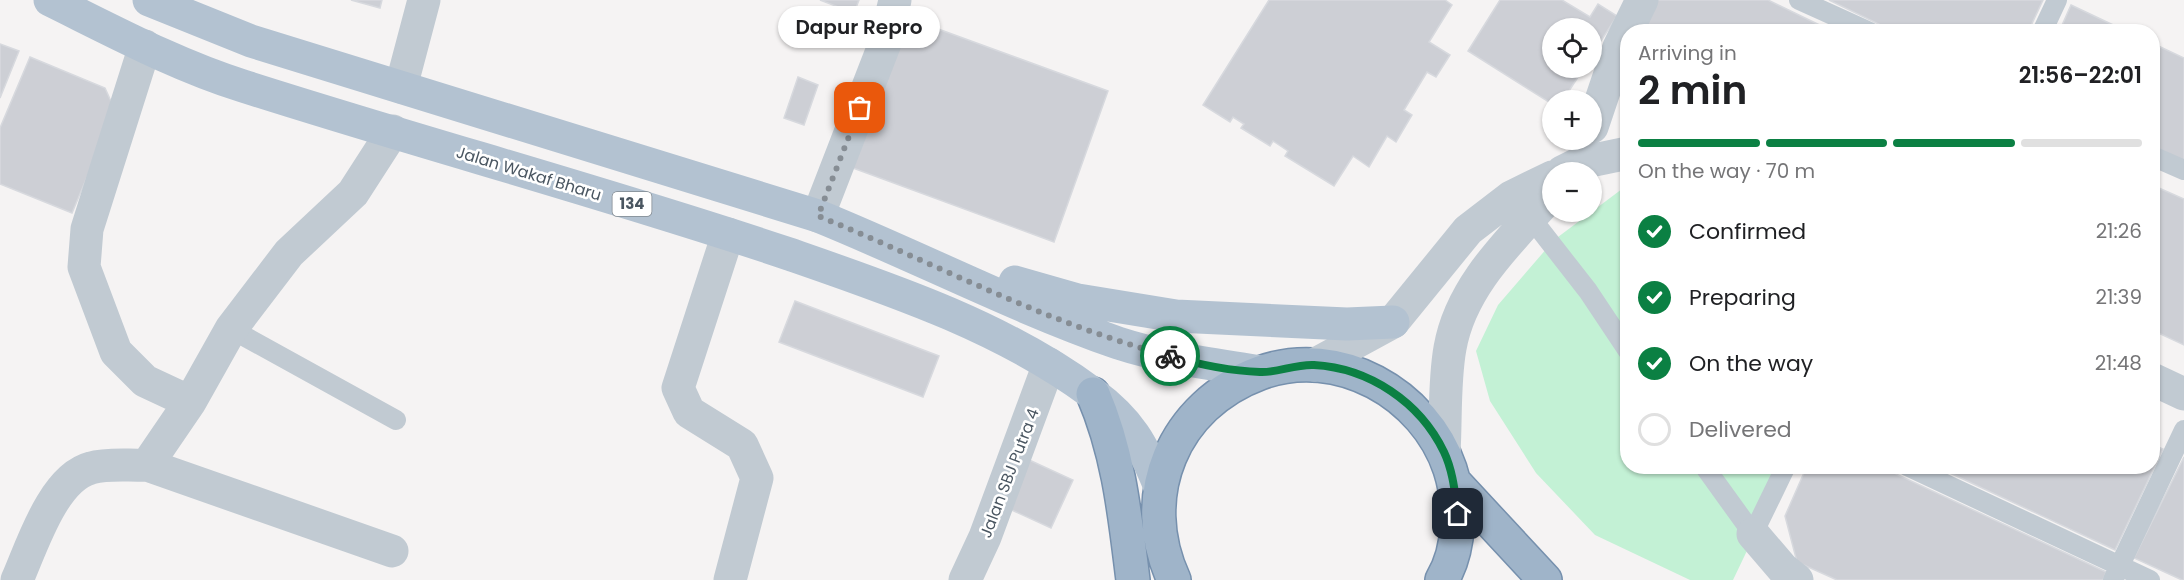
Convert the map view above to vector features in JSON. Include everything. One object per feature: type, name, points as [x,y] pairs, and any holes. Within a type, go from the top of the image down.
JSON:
[{"type":"highway","points":[[1174,580],[1164,560],[1157,524],[1160,487],[1172,449],[1194,416],[1224,390],[1261,372],[1287,366],[1314,365],[1346,370],[1377,382],[1395,394],[1428,424],[1449,467],[1545,580]]},
{"type":"highway","points":[[1093,394],[1107,427],[1122,487],[1133,580]]},
{"type":"highway","points":[[1442,580],[1455,546],[1458,514],[1449,467]]},
{"type":"main road","name":"Jalan Wakaf Bharu","points":[[50,0],[145,46],[239,85],[728,234],[863,280],[961,319],[1049,364],[1093,394],[1123,420],[1143,444],[1160,487]]},
{"type":"main road","points":[[149,0],[250,41],[818,216],[887,244],[982,288],[1119,343],[1179,359],[1261,372]]},
{"type":"main road","points":[[887,244],[1077,300],[1128,310],[1176,316],[1347,324],[1393,322]]},
{"type":"street","points":[[401,87],[424,0]]},
{"type":"street","points":[[818,216],[885,43],[895,0]]},
{"type":"street","points":[[1630,24],[1642,0]]},
{"type":"street","points":[[1602,97],[1620,45]]},
{"type":"street","points":[[145,46],[87,229],[84,267],[116,352],[146,381],[190,402]]},
{"type":"street","points":[[147,465],[190,402],[231,329],[289,253],[353,193],[393,131]]},
{"type":"street","points":[[1585,162],[1620,155]]},
{"type":"street","points":[[1314,365],[1393,322],[1468,230],[1532,203]]},
{"type":"street","points":[[1449,467],[1450,348],[1463,303],[1532,203]]},
{"type":"street","points":[[728,234],[678,388],[689,412],[742,445],[757,478],[730,580]]},
{"type":"street","name":"Jalan SBJ Putra 4","points":[[965,580],[986,537],[1049,364]]},
{"type":"street","points":[[2160,383],[2184,394]]},
{"type":"street","points":[[17,580],[54,499],[71,477],[92,468],[147,465],[392,551]]},
{"type":"street","points":[[1753,534],[1783,569],[1797,580]]},
{"type":"lane","points":[[1799,0],[1852,24]]},
{"type":"lane","points":[[2046,24],[2056,0]]},
{"type":"lane","points":[[2160,160],[2184,170]]},
{"type":"lane","points":[[1532,203],[1620,339]]},
{"type":"lane","points":[[231,329],[396,420]]},
{"type":"lane","points":[[2116,573],[2184,430]]},
{"type":"lane","points":[[1710,474],[1753,534],[1782,474]]},
{"type":"lane","points":[[1923,474],[2116,573],[2150,580]]},
{"type":"green space","points":[[1620,190],[1620,474],[1784,474],[1733,580],[1690,580],[1595,535],[1536,473],[1490,401],[1476,351],[1498,305],[1554,240],[1578,222],[1602,222],[1602,204]]},
{"type":"building","points":[[351,0],[382,0],[380,8]]},
{"type":"building","points":[[820,0],[859,0],[854,13]]},
{"type":"building","points":[[1269,0],[1445,0],[1452,5],[1429,42],[1450,55],[1436,77],[1427,72],[1404,110],[1412,115],[1396,142],[1387,136],[1369,167],[1353,156],[1334,186],[1285,156],[1288,151],[1273,141],[1270,146],[1241,128],[1244,124],[1233,117],[1230,122],[1203,105]]},
{"type":"building","points":[[1500,0],[1562,0],[1590,17],[1598,4],[1617,16],[1602,39],[1602,18],[1542,18],[1542,78],[1577,78],[1570,90],[1542,90],[1542,98],[1468,51]]},
{"type":"building","points":[[1653,0],[1768,0],[1818,24],[1642,24]]},
{"type":"building","points":[[1829,0],[2043,0],[2032,24],[1878,24]]},
{"type":"building","points":[[2071,5],[2111,24],[2063,24]]},
{"type":"building","points":[[908,18],[1108,91],[1054,242],[853,168]]},
{"type":"building","points":[[0,44],[19,51],[0,98]]},
{"type":"building","points":[[2160,47],[2184,58],[2184,164],[2160,154]]},
{"type":"building","points":[[30,57],[105,88],[115,110],[72,213],[0,184],[0,128]]},
{"type":"building","points":[[798,77],[818,85],[804,125],[784,118]]},
{"type":"building","points":[[2160,188],[2184,199],[2184,345],[2160,334]]},
{"type":"building","points":[[795,301],[939,356],[923,397],[779,342]]},
{"type":"building","points":[[2184,457],[2184,580],[2182,580],[2134,558]]},
{"type":"building","points":[[1027,459],[1073,480],[1051,528],[1005,507]]},
{"type":"building","points":[[1803,474],[1896,474],[2106,572],[2103,580],[1837,580],[1797,562],[1785,516]]},
{"type":"building","points":[[1952,474],[2151,474],[2115,550]]},
{"type":"way so far","points":[[860,108],[818,216],[1070,324],[1119,343],[1170,356]]},
{"type":"place","name":"Dapur Repro","points":[[860,108]]},
{"type":"route","points":[[1170,356],[1261,372],[1287,366],[1314,365],[1346,370],[1377,382],[1405,400],[1428,424],[1444,453],[1454,482],[1458,514]]}]
